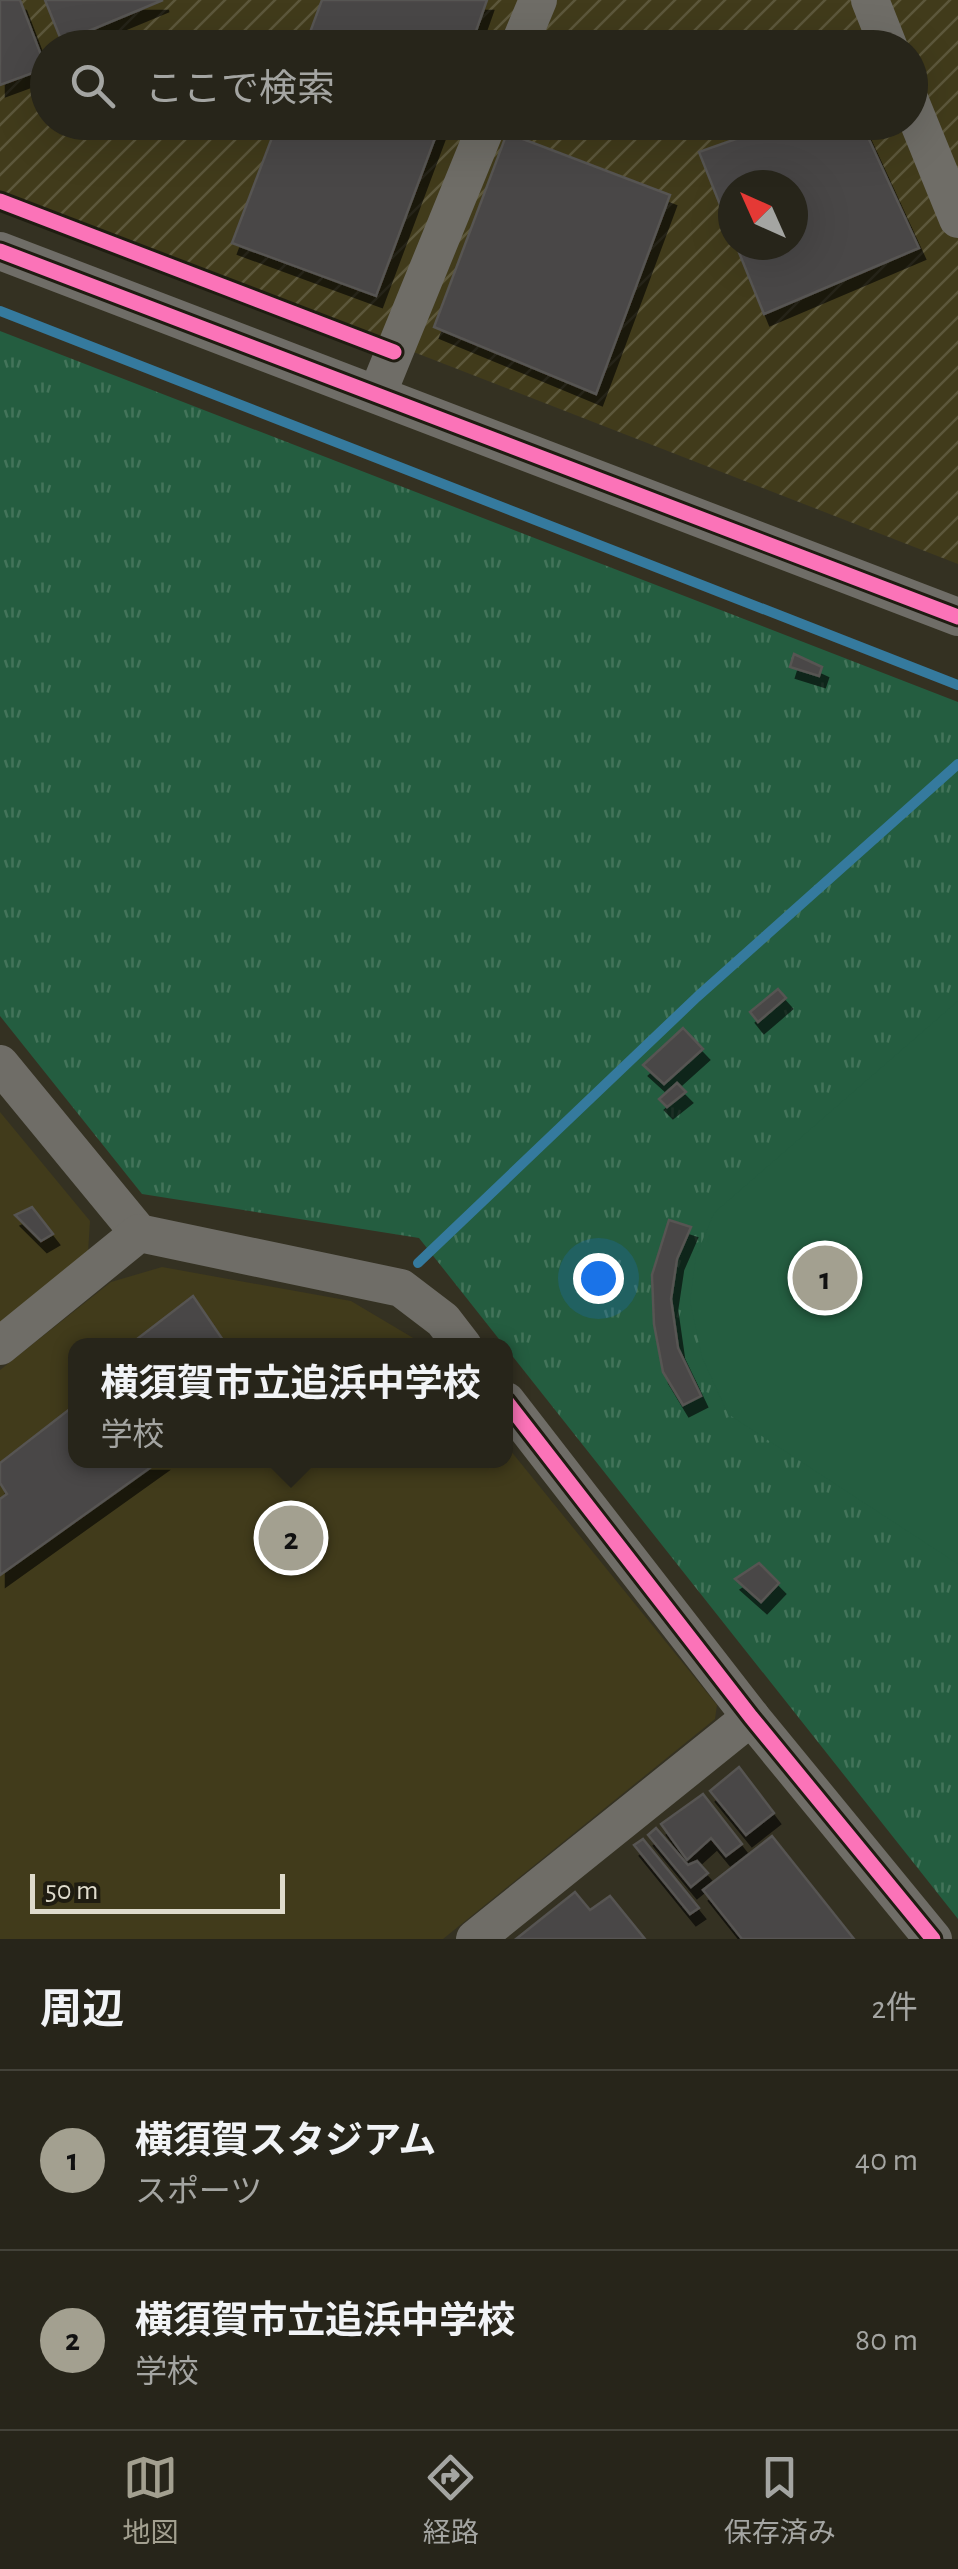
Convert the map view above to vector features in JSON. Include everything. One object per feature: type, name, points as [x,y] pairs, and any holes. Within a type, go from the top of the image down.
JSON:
[{"type":"street","points":[[526,30],[538,0]]},
{"type":"street","points":[[870,0],[882,30]]},
{"type":"street","points":[[378,392],[481,140]]},
{"type":"street","points":[[926,140],[958,220]]},
{"type":"street","points":[[0,252],[378,392],[958,616]]},
{"type":"street","points":[[0,1064],[138,1233],[401,1288],[444,1320],[457,1338]]},
{"type":"street","points":[[0,1346],[138,1233]]},
{"type":"street","points":[[513,1410],[751,1717],[934,1939]]},
{"type":"street","points":[[475,1939],[751,1717]]},
{"type":"path","points":[[0,201],[394,352]]},
{"type":"shaded area","points":[[0,0],[958,0],[958,564],[0,191]]},
{"type":"shaded area","points":[[0,1112],[90,1221],[88,1253],[0,1324]]},
{"type":"shaded area","points":[[162,1267],[351,1301],[413,1338],[68,1338],[68,1468],[513,1468],[513,1454],[717,1705],[715,1719],[443,1939],[0,1939],[0,1370],[111,1282]]},
{"type":"green space","points":[[0,331],[958,702],[958,1919],[513,1357],[513,1338],[498,1338],[419,1238],[142,1194],[0,1016]]},
{"type":"green space","points":[[958,1001],[958,1564],[728,1414],[702,1357],[690,1301],[696,1256],[714,1213]]},
{"type":"building","points":[[0,0],[20,0],[31,30],[30,74],[0,85]]},
{"type":"building","points":[[45,0],[163,0],[91,30],[57,30]]},
{"type":"building","points":[[322,0],[487,0],[476,30],[311,30]]},
{"type":"building","points":[[271,140],[434,140],[376,296],[232,243]]},
{"type":"building","points":[[504,140],[525,140],[670,195],[596,394],[434,327]]},
{"type":"building","points":[[733,140],[869,140],[919,248],[764,314],[742,260],[808,260],[808,170],[718,170],[718,200],[699,152]]},
{"type":"building","points":[[794,654],[822,667],[819,676],[790,667]]},
{"type":"building","points":[[778,989],[786,998],[758,1022],[750,1012]]},
{"type":"building","points":[[683,1028],[703,1049],[664,1084],[643,1065]]},
{"type":"building","points":[[677,1083],[686,1092],[667,1107],[659,1099]]},
{"type":"building","points":[[32,1207],[53,1234],[41,1241],[15,1215]]},
{"type":"building","points":[[669,1220],[691,1227],[677,1259],[671,1299],[678,1348],[701,1396],[683,1405],[663,1372],[654,1324],[652,1275]]},
{"type":"building","points":[[193,1296],[222,1338],[138,1338]]},
{"type":"building","points":[[68,1410],[68,1468],[150,1468],[0,1575],[0,1499],[7,1494],[0,1483],[0,1463]]},
{"type":"building","points":[[759,1563],[779,1583],[761,1602],[735,1579]]},
{"type":"building","points":[[739,1767],[774,1813],[746,1835],[710,1791]]},
{"type":"building","points":[[703,1794],[742,1844],[726,1856],[711,1838],[687,1860],[661,1824]]},
{"type":"building","points":[[656,1828],[688,1865],[697,1861],[708,1873],[691,1887],[648,1835]]},
{"type":"building","points":[[772,1836],[854,1939],[742,1939],[703,1890]]},
{"type":"building","points":[[643,1839],[699,1908],[690,1914],[634,1845]]},
{"type":"building","points":[[575,1892],[590,1910],[610,1896],[645,1939],[516,1939]]},
{"type":"waterway","points":[[0,311],[958,685]]},
{"type":"waterway","points":[[418,1263],[697,997],[958,764]]},
{"type":"cycle path","points":[[0,201],[394,352]]},
{"type":"cycle path","points":[[0,251],[958,617]]},
{"type":"cycle path","points":[[513,1410],[751,1717],[933,1939]]},
{"type":"place","name":"横須賀スタジアム","points":[[825,1278]]},
{"type":"place","name":"横須賀市立追浜中学校","points":[[291,1538]]}]
